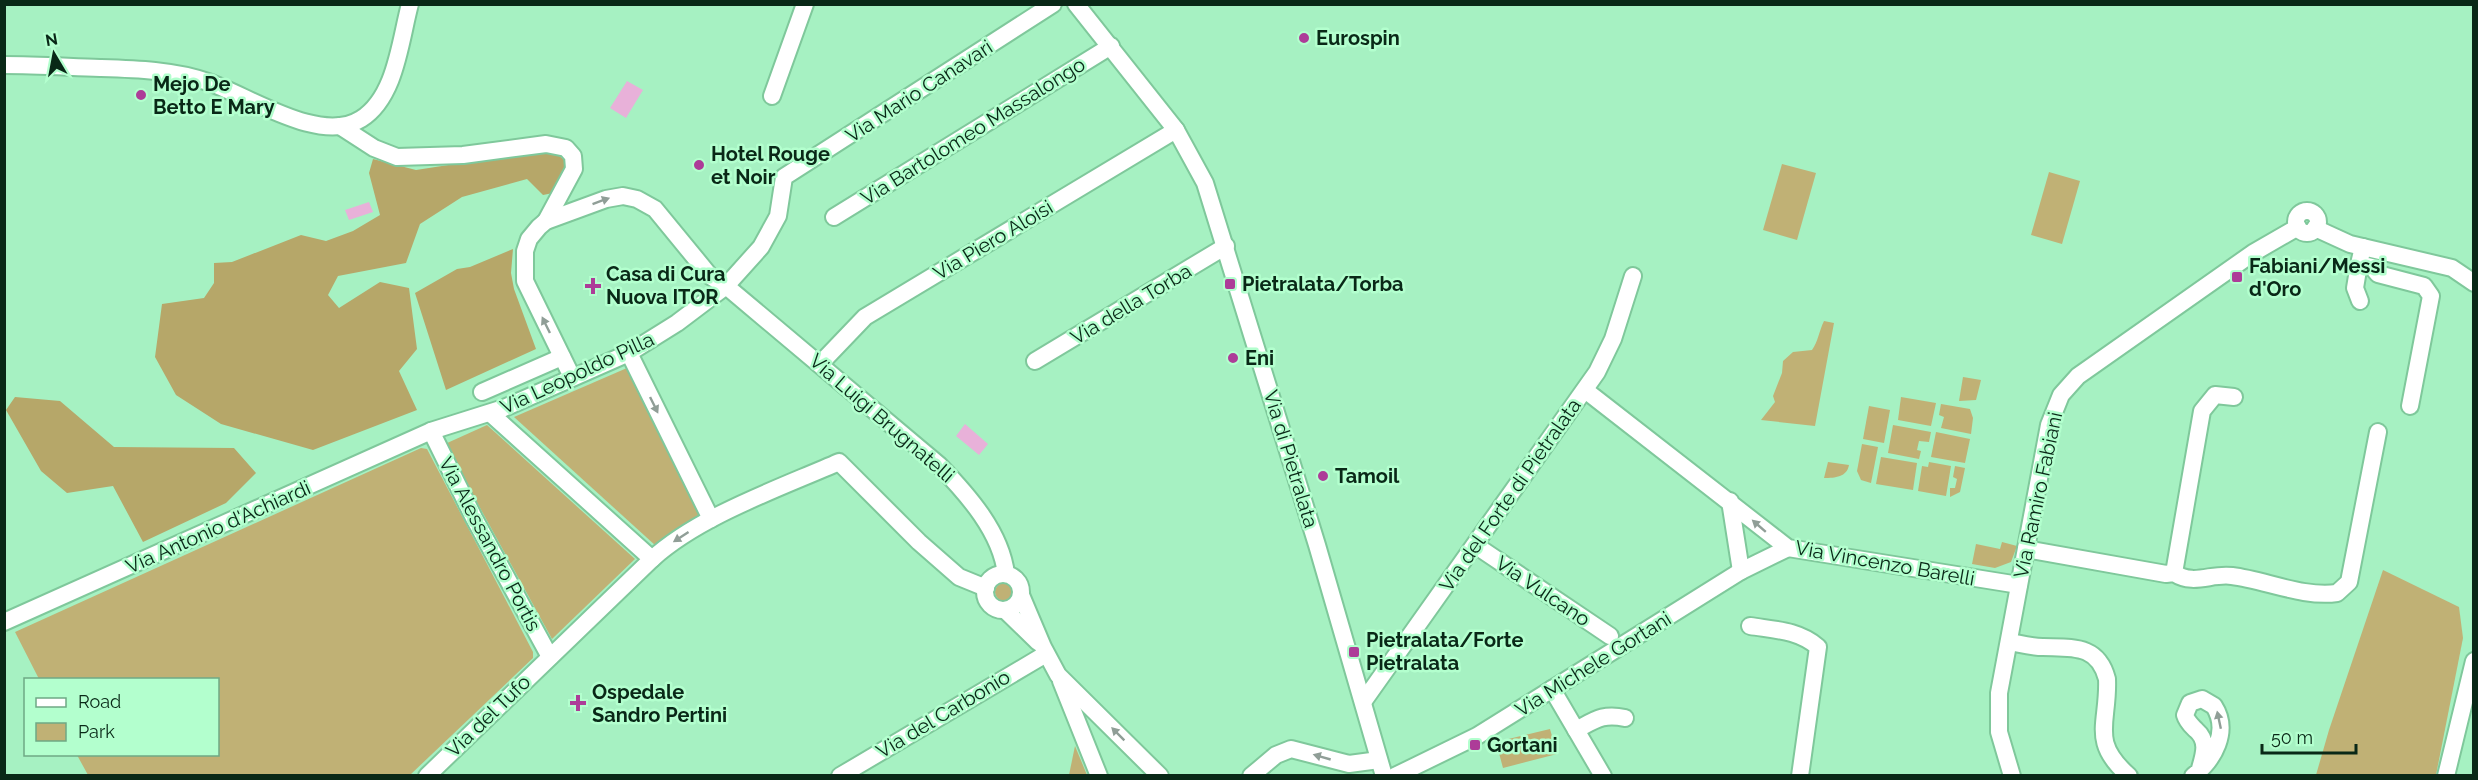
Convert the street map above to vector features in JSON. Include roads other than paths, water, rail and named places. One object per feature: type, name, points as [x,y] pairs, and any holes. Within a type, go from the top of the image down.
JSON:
[{"type":"street","points":[[4,65],[128,69],[188,77],[215,85],[314,125],[340,126],[356,122],[368,114],[381,97],[393,70],[410,4]]},
{"type":"street","points":[[772,96],[805,4]]},
{"type":"street","name":"Via Mario Canavari","points":[[784,177],[1053,4]]},
{"type":"street","name":"Via di Pietralata","points":[[1076,4],[1176,130],[1205,183],[1226,246],[1382,768]]},
{"type":"street","name":"Via Bartolomeo Massalongo","points":[[834,216],[1111,46]]},
{"type":"street","points":[[340,126],[374,148],[397,157],[463,155],[546,144],[566,148],[573,156],[574,169],[546,221],[536,230],[527,245],[524,275],[527,287],[572,377]]},
{"type":"street","name":"Via Piero Aloisi","points":[[820,364],[865,317],[1176,130]]},
{"type":"street","name":"Via Leopoldo Pilla","points":[[431,431],[490,413],[629,352],[677,323],[726,286],[761,247],[771,232],[780,211],[784,177]]},
{"type":"street","name":"Via Luigi Brugnatelli","points":[[546,221],[614,196],[637,199],[660,214],[710,276],[726,286],[820,364],[934,461],[961,489],[989,528],[1001,554],[1006,574]]},
{"type":"street","name":"Via Ramiro Fabiani","points":[[2012,776],[1999,732],[1999,693],[2049,425],[2058,402],[2078,376],[2253,253],[2298,227],[2297,218],[2308,211],[2316,216],[2318,222],[2315,228],[2350,244],[2361,256],[2452,268],[2474,284]]},
{"type":"street","name":"Via della Torba","points":[[1035,362],[1226,246]]},
{"type":"street","points":[[2360,301],[2355,288],[2361,256]]},
{"type":"street","points":[[2361,256],[2378,274],[2424,286],[2431,296],[2432,302],[2410,406]]},
{"type":"street","name":"Via del Forte di Pietralata","points":[[1363,702],[1585,390],[1610,347],[1633,276]]},
{"type":"street","points":[[629,352],[711,519]]},
{"type":"street","points":[[482,392],[562,357]]},
{"type":"street","name":"Via Vincenzo Barelli","points":[[1585,390],[1731,501],[1788,548],[2019,585]]},
{"type":"street","points":[[2174,573],[2202,411],[2215,395],[2234,397]]},
{"type":"street","points":[[490,413],[652,559]]},
{"type":"street","name":"Via Antonio d'Achiardi","points":[[4,622],[431,431]]},
{"type":"street","name":"Via Alessandro Portis","points":[[431,431],[474,518],[550,657]]},
{"type":"street","points":[[2026,549],[2166,574],[2174,573],[2192,580],[2234,576],[2325,594],[2337,593],[2349,582],[2378,432]]},
{"type":"street","name":"Via del Tufo","points":[[427,776],[652,559],[675,541],[711,519],[839,462],[919,542],[959,577],[986,588]]},
{"type":"street","points":[[1731,501],[1741,571]]},
{"type":"street","name":"Via Vulcano","points":[[1475,545],[1610,636]]},
{"type":"street","name":"Via Michele Gortani","points":[[1395,776],[1477,736],[1741,571],[1788,548]]},
{"type":"street","points":[[1045,650],[1005,610],[994,608],[988,602],[986,588],[994,576],[1006,574],[1018,581],[1021,595],[1058,675],[1099,776]]},
{"type":"street","points":[[1005,610],[1017,604],[1021,595]]},
{"type":"street","points":[[1750,626],[1796,633],[1806,637],[1818,647],[1800,776]]},
{"type":"street","points":[[2010,642],[2042,647],[2074,647],[2096,657],[2105,670],[2107,679],[2104,740],[2114,760],[2129,776]]},
{"type":"street","name":"Via del Carbonio","points":[[840,776],[1045,650]]},
{"type":"street","points":[[2446,776],[2474,661]]},
{"type":"street","points":[[1058,675],[1160,776]]},
{"type":"street","points":[[1552,689],[1603,776]]},
{"type":"street","points":[[1576,730],[1600,717],[1612,715],[1626,718]]},
{"type":"street","points":[[1251,776],[1276,755],[1291,749],[1349,764],[1382,768]]},
{"type":"place","name":"Eurospin","points":[[1304,38]]},
{"type":"place","name":"Mejo De Betto E Mary","points":[[141,95]]},
{"type":"place","name":"Hotel Rouge et Noir","points":[[699,165]]},
{"type":"place","name":"Fabiani/Messi d'Oro","points":[[2237,277]]},
{"type":"place","name":"Pietralata/Torba","points":[[1230,284]]},
{"type":"place","name":"Casa di Cura Nuova ITOR","points":[[593,286]]},
{"type":"place","name":"Eni","points":[[1233,358]]},
{"type":"place","name":"Tamoil","points":[[1323,476]]},
{"type":"place","name":"Pietralata/Forte Pietralata","points":[[1354,652]]},
{"type":"place","name":"Ospedale Sandro Pertini","points":[[578,703]]},
{"type":"place","name":"Gortani","points":[[1475,745]]}]
